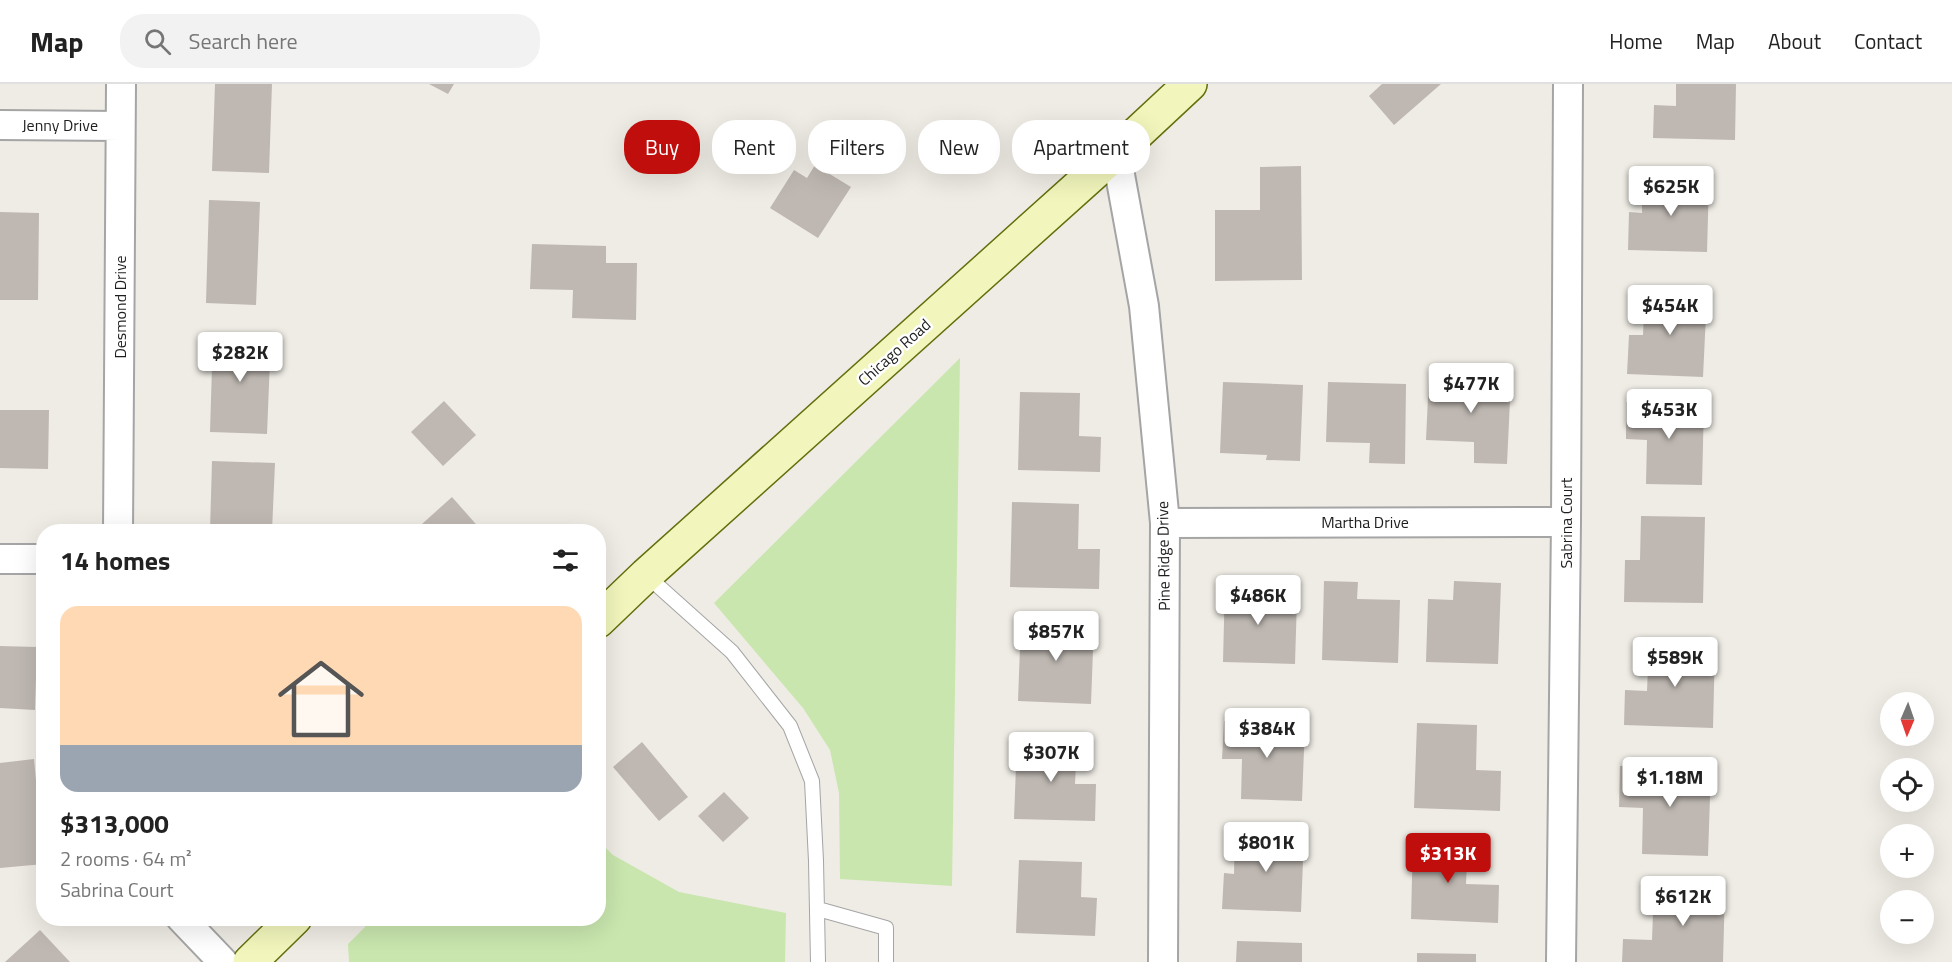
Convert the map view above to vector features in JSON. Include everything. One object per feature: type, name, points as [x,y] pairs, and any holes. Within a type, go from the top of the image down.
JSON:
[{"type":"street","name":"Desmond Drive","points":[[118,524],[121,84]]},
{"type":"street","name":"Chicago Road","points":[[1150,121],[1190,84]]},
{"type":"street","name":"Sabrina Court","points":[[1561,962],[1568,84]]},
{"type":"street","name":"Jenny Drive","points":[[0,125],[120,126]]},
{"type":"street","name":"Chicago Road","points":[[606,613],[1093,174]]},
{"type":"street","name":"Pine Ridge Drive","points":[[1120,174],[1144,306],[1165,522],[1163,962]]},
{"type":"street","name":"Martha Drive","points":[[1165,522],[1566,522]]},
{"type":"street","points":[[0,559],[36,560]]},
{"type":"street","points":[[189,926],[223,962]]},
{"type":"street","points":[[250,962],[287,926]]},
{"type":"lane","points":[[646,575],[732,652],[790,726],[812,781],[818,962]]},
{"type":"lane","points":[[818,909],[886,928],[886,962]]},
{"type":"green space","points":[[960,358],[952,886],[840,879],[839,793],[830,750],[803,708],[714,603]]},
{"type":"green space","points":[[606,848],[613,855],[679,892],[786,913],[785,962],[349,962],[348,944],[366,926],[606,926]]},
{"type":"building","points":[[215,84],[272,84],[269,173],[212,171]]},
{"type":"building","points":[[429,84],[454,84],[448,94]]},
{"type":"building","points":[[1382,84],[1441,84],[1394,125],[1369,96]]},
{"type":"building","points":[[1676,84],[1736,84],[1735,140],[1653,138],[1654,105],[1676,106]]},
{"type":"building","points":[[1301,166],[1302,280],[1215,281],[1215,210],[1260,210],[1260,167]]},
{"type":"building","points":[[796,171],[807,178],[809,174],[830,174],[851,187],[818,238],[770,208],[791,174],[796,174]]},
{"type":"building","points":[[1642,178],[1709,180],[1707,252],[1628,250],[1629,212],[1642,213]]},
{"type":"building","points":[[209,200],[260,202],[256,305],[206,303]]},
{"type":"building","points":[[0,212],[39,213],[38,300],[0,300]]},
{"type":"building","points":[[532,244],[606,246],[606,263],[637,263],[636,320],[572,318],[573,290],[530,289]]},
{"type":"building","points":[[1645,292],[1707,294],[1703,377],[1627,374],[1629,335],[1643,335]]},
{"type":"building","points":[[213,333],[271,335],[267,434],[210,432]]},
{"type":"building","points":[[1429,375],[1511,379],[1507,464],[1474,463],[1474,442],[1426,440]]},
{"type":"building","points":[[1223,382],[1303,385],[1300,461],[1266,460],[1267,455],[1220,453]]},
{"type":"building","points":[[1328,382],[1406,384],[1405,464],[1369,463],[1370,443],[1326,442]]},
{"type":"building","points":[[1020,392],[1080,393],[1079,436],[1101,437],[1100,472],[1018,470]]},
{"type":"building","points":[[444,401],[476,435],[443,466],[411,432]]},
{"type":"building","points":[[1626,402],[1704,403],[1702,485],[1646,484],[1647,440],[1626,439]]},
{"type":"building","points":[[0,410],[49,410],[48,469],[0,468]]},
{"type":"building","points":[[212,461],[275,463],[272,524],[210,524]]},
{"type":"building","points":[[452,497],[476,524],[422,524]]},
{"type":"building","points":[[1012,502],[1079,504],[1078,549],[1100,549],[1099,589],[1010,587]]},
{"type":"building","points":[[1641,516],[1705,517],[1703,603],[1624,602],[1625,560],[1640,560]]},
{"type":"building","points":[[1225,581],[1260,582],[1260,598],[1297,599],[1295,664],[1223,662]]},
{"type":"building","points":[[1324,581],[1358,582],[1357,599],[1400,600],[1398,663],[1322,660]]},
{"type":"building","points":[[1454,581],[1501,583],[1498,664],[1426,662],[1428,599],[1453,600]]},
{"type":"building","points":[[1021,620],[1094,623],[1091,704],[1018,701]]},
{"type":"building","points":[[1649,643],[1715,645],[1713,728],[1624,725],[1625,690],[1647,691]]},
{"type":"building","points":[[0,646],[36,647],[35,710],[0,708]]},
{"type":"building","points":[[1224,721],[1305,724],[1302,801],[1241,799],[1242,759],[1222,759]]},
{"type":"building","points":[[1417,723],[1477,725],[1476,770],[1501,771],[1500,811],[1414,808]]},
{"type":"building","points":[[1017,740],[1077,742],[1075,784],[1096,784],[1095,821],[1014,819]]},
{"type":"building","points":[[642,742],[688,797],[659,821],[613,767]]},
{"type":"building","points":[[34,759],[36,865],[0,868],[0,763]]},
{"type":"building","points":[[1620,766],[1711,768],[1708,856],[1642,854],[1643,808],[1619,807]]},
{"type":"building","points":[[724,792],[749,818],[723,842],[698,816]]},
{"type":"building","points":[[1235,831],[1304,835],[1301,912],[1222,909],[1224,873],[1234,874]]},
{"type":"building","points":[[1413,836],[1468,838],[1466,884],[1499,885],[1498,923],[1411,919]]},
{"type":"building","points":[[1019,860],[1082,862],[1081,897],[1097,898],[1095,936],[1016,933]]},
{"type":"building","points":[[1654,886],[1725,888],[1723,962],[1622,962],[1623,939],[1652,940]]},
{"type":"building","points":[[40,930],[70,962],[5,962]]},
{"type":"building","points":[[1237,941],[1302,943],[1302,962],[1236,962]]},
{"type":"building","points":[[1417,953],[1476,954],[1476,962],[1417,962]]}]
